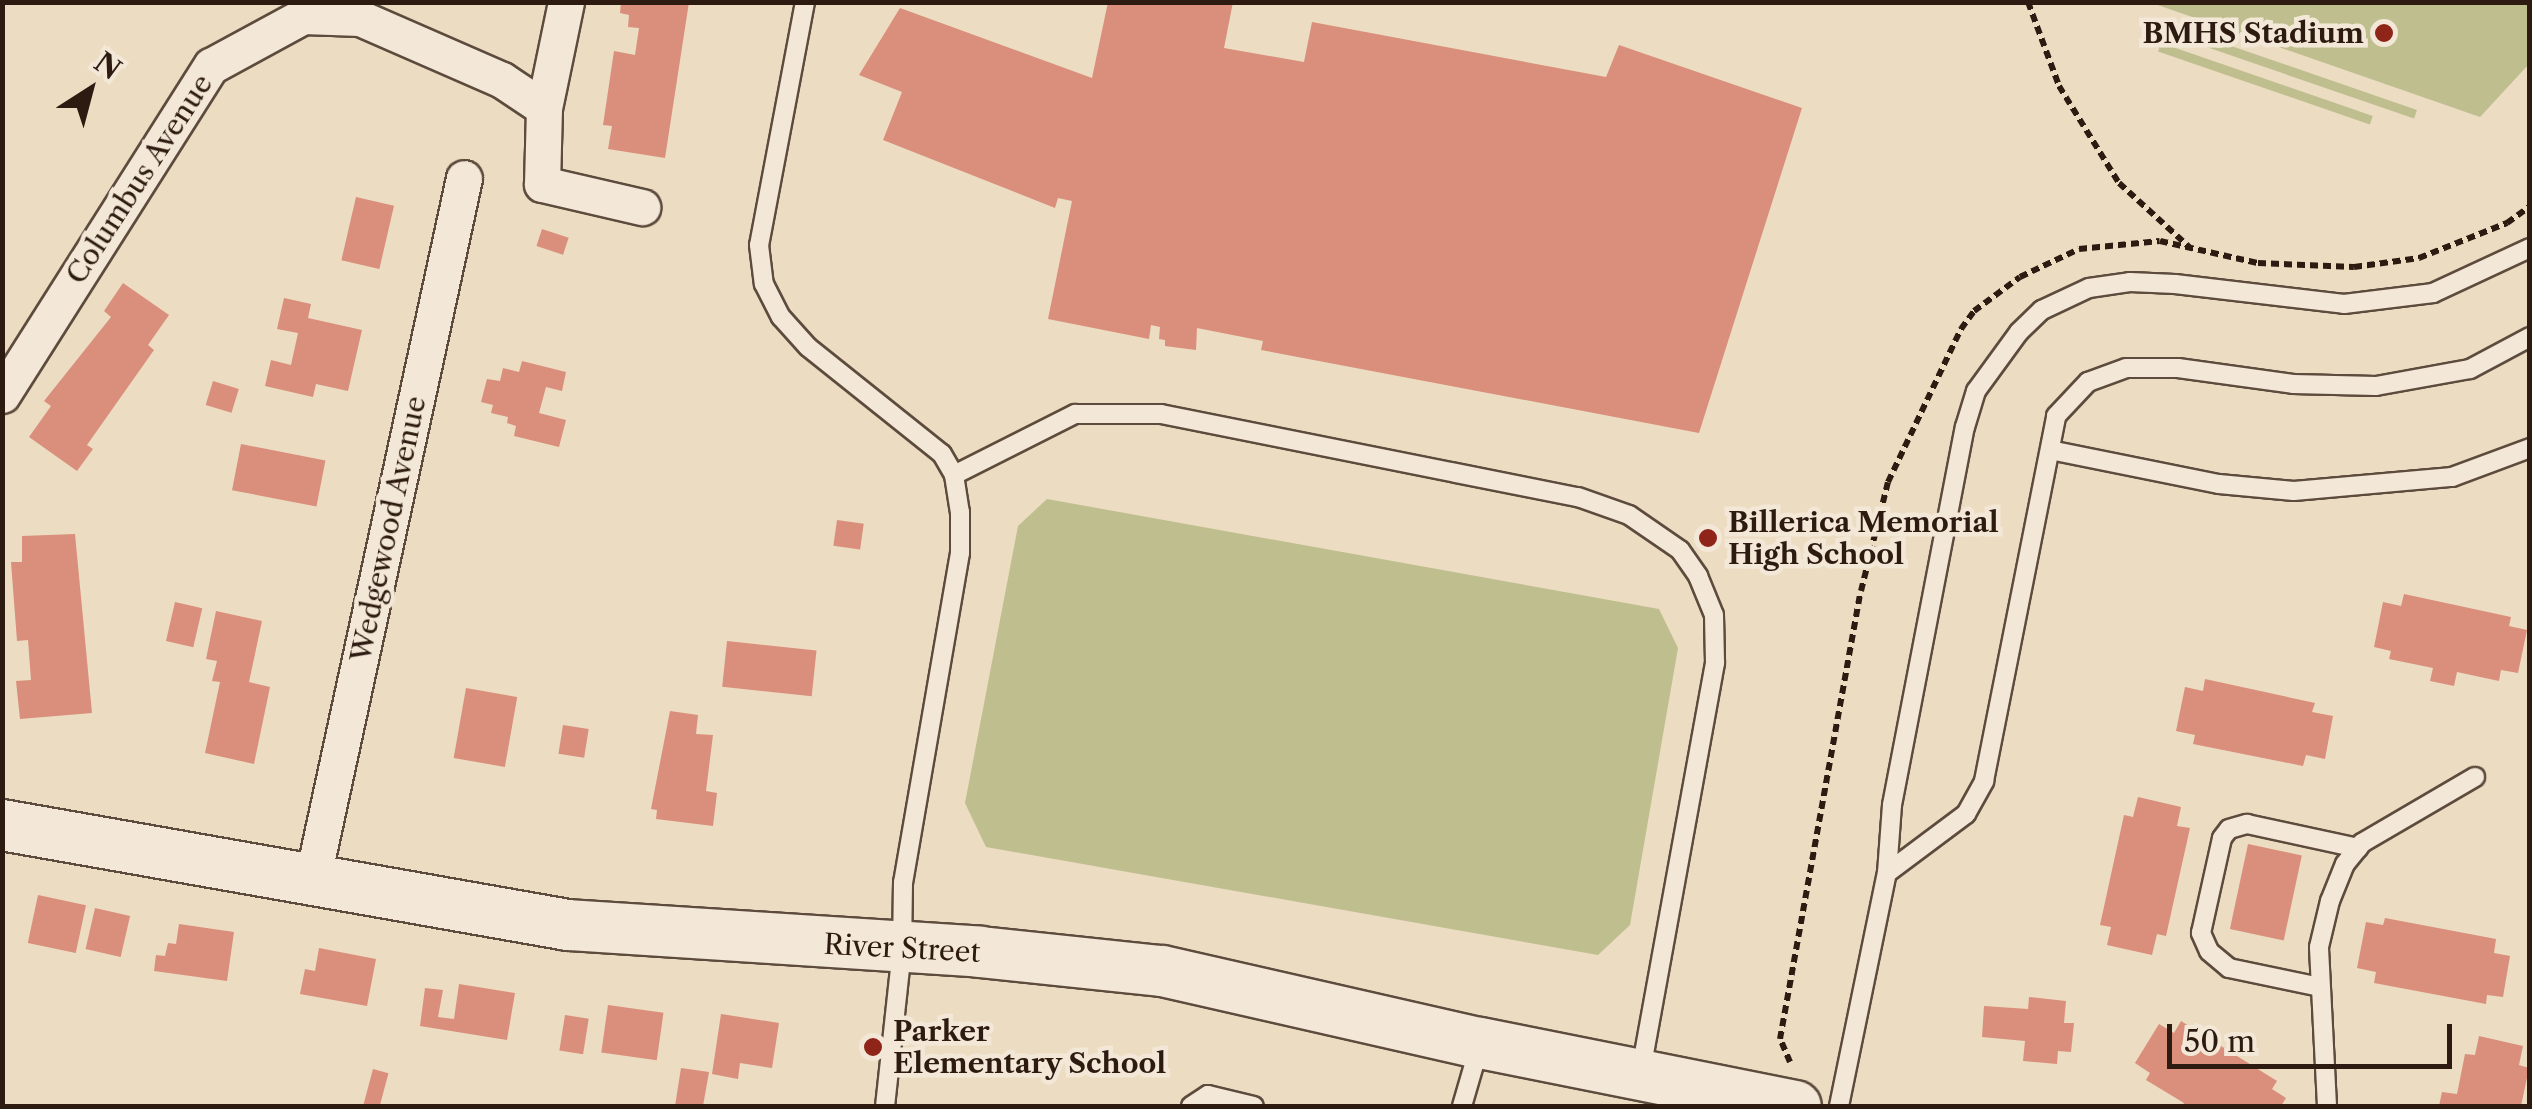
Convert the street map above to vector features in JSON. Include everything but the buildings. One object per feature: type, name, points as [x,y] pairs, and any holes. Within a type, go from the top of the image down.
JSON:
[{"type":"main road","name":"River Street","points":[[2,825],[568,925],[902,950],[980,952],[1162,971],[1480,1043],[1641,1074],[1795,1090]]},
{"type":"street","points":[[566,2],[544,108],[542,184],[642,208]]},
{"type":"street","points":[[366,10],[502,80],[544,108]]},
{"type":"street","name":"Columbus Avenue","points":[[2,395],[212,66],[303,16],[366,10]]},
{"type":"street","name":"Wedgewood Avenue","points":[[312,881],[464,178]]},
{"type":"lane","points":[[805,2],[759,245],[764,284],[780,317],[808,347],[942,454],[954,475],[960,552],[903,882],[902,950],[885,1106]]},
{"type":"lane","points":[[1839,1106],[1887,872],[1892,805],[1964,427],[1976,391],[2019,332],[2042,310],[2089,288],[2130,282],[2175,284],[2344,304],[2433,293],[2530,248]]},
{"type":"lane","points":[[1887,872],[1966,814],[1984,781],[2056,416],[2088,382],[2126,368],[2178,368],[2293,384],[2376,386],[2470,370],[2530,337]]},
{"type":"lane","points":[[954,475],[1075,414],[1162,414],[1578,497],[1629,515],[1680,550],[1698,576],[1714,615],[1715,663],[1641,1074]]},
{"type":"lane","points":[[2050,450],[2220,484],[2294,491],[2452,477],[2530,448]]},
{"type":"lane","points":[[2327,1106],[2319,948],[2330,900],[2345,864],[2358,848],[2475,777]]},
{"type":"lane","points":[[2320,987],[2229,968],[2209,951],[2200,933],[2222,838],[2229,829],[2247,824],[2358,848]]},
{"type":"lane","points":[[1462,1106],[1480,1043]]},
{"type":"lane","points":[[1191,1106],[1208,1095],[1254,1106]]},
{"type":"path","points":[[2028,2],[2059,86],[2119,182],[2190,248]]},
{"type":"path","points":[[1795,1090],[1780,1039],[1861,591],[1888,482],[1952,346],[1974,311],[2020,276],[2078,249],[2160,241],[2258,262],[2370,264],[2419,258],[2507,224],[2530,206]]},
{"type":"shaded area","name":"BMHS Stadium","points":[[2152,3],[2529,3],[2529,64],[2480,117]]},
{"type":"shaded area","points":[[2208,38],[2417,110],[2414,118],[2205,47]]},
{"type":"shaded area","points":[[2161,43],[2373,116],[2370,124],[2158,52]]},
{"type":"shaded area","points":[[1047,499],[1659,609],[1678,648],[1630,925],[1598,955],[986,847],[965,803],[1018,526]]},
{"type":"place","name":"BMHS Stadium","points":[[2384,33]]},
{"type":"place","name":"Billerica Memorial High School","points":[[1708,538]]},
{"type":"place","name":"Parker Elementary School","points":[[873,1047]]}]
